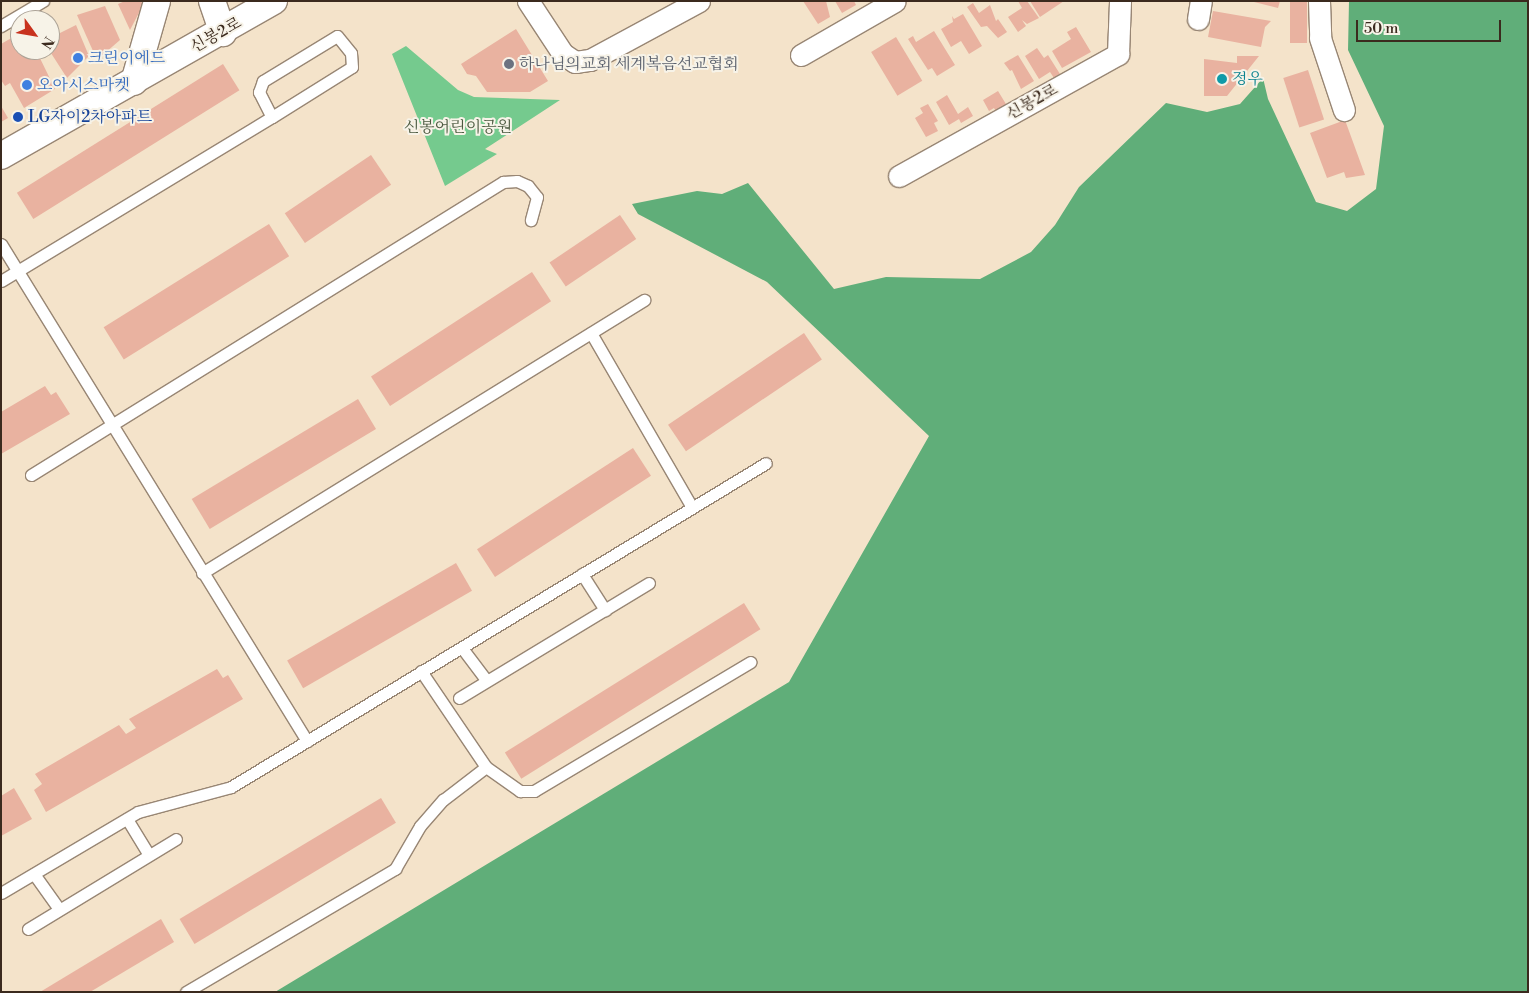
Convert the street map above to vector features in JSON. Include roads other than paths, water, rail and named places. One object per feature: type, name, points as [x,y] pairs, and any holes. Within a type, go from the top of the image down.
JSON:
[{"type":"street","points":[[134,82],[157,1]]},
{"type":"street","points":[[212,1],[223,33]]},
{"type":"street","name":"신봉2로","points":[[1,156],[223,33],[274,1]]},
{"type":"street","points":[[528,1],[563,54],[575,62],[590,60],[699,1]]},
{"type":"street","points":[[801,55],[895,1]]},
{"type":"street","name":"신봉2로","points":[[899,176],[1118,54],[1120,1]]},
{"type":"street","points":[[1319,1],[1320,38],[1344,110]]},
{"type":"lane","points":[[1,26],[43,1]]},
{"type":"lane","points":[[1,281],[272,117],[352,66],[351,53],[337,36],[263,80],[259,92],[272,117]]},
{"type":"lane","points":[[31,475],[113,426],[503,182],[517,181],[528,186],[537,197],[531,220]]},
{"type":"lane","points":[[1,244],[307,741]]},
{"type":"lane","points":[[202,573],[644,300]]},
{"type":"lane","points":[[591,332],[692,507]]},
{"type":"lane","points":[[1,893],[127,819],[169,802],[231,787],[766,463]]},
{"type":"lane","points":[[582,574],[605,610]]},
{"type":"lane","points":[[460,698],[649,583]]},
{"type":"lane","points":[[462,648],[486,681]]},
{"type":"lane","points":[[421,671],[486,767],[520,791],[534,791],[750,662]]},
{"type":"lane","points":[[186,992],[395,869],[420,826],[443,800],[486,767]]},
{"type":"lane","points":[[127,819],[149,855]]},
{"type":"lane","points":[[28,929],[176,839]]},
{"type":"lane","points":[[34,874],[59,909]]},
{"type":"place","name":"크린이에드","points":[[78,58]]},
{"type":"place","name":"하나님의교회 세계복음선교협회","points":[[509,64]]},
{"type":"place","name":"정우","points":[[1222,79]]},
{"type":"place","name":"오아시스마켓","points":[[27,85]]},
{"type":"place","name":"LG자이2차아파트","points":[[18,117]]},
{"type":"park label","name":"신봉어린이공원","points":[[458,127]]}]
